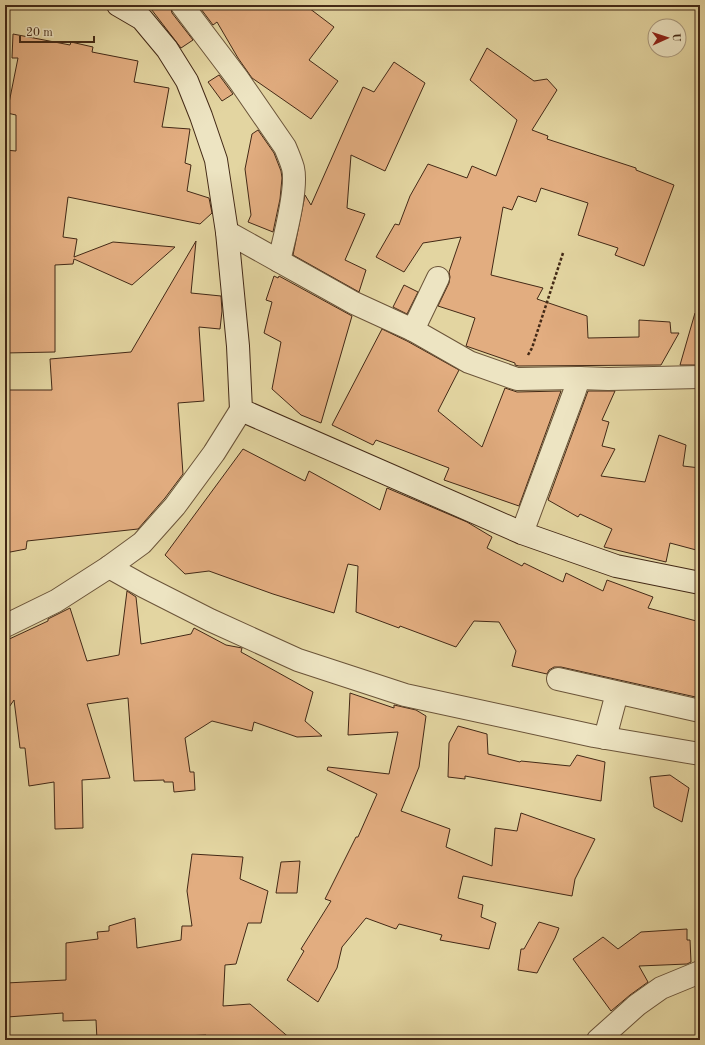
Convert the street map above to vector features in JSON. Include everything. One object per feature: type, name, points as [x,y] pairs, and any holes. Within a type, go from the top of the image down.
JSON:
[{"type":"street","points":[[5,626],[56,601],[109,567],[142,543],[175,506],[214,453],[241,410],[238,346],[227,232],[216,160],[202,116],[187,80],[167,48],[142,19],[118,5]]},
{"type":"street","points":[[182,5],[286,147],[294,169],[293,192],[279,261]]},
{"type":"street","points":[[227,232],[354,303],[413,330],[469,362],[517,379],[577,385],[608,379],[700,377]]},
{"type":"street","points":[[413,330],[438,278]]},
{"type":"street","points":[[522,533],[577,385]]},
{"type":"street","points":[[241,410],[522,533],[616,566],[700,583]]},
{"type":"street","points":[[109,567],[142,586],[210,620],[305,662],[405,695],[700,754]]},
{"type":"street","points":[[558,679],[616,697],[700,711]]},
{"type":"street","points":[[606,734],[616,697]]},
{"type":"street","points":[[598,1040],[637,1005],[661,988],[700,972]]},
{"type":"path","points":[[517,379],[532,348],[563,253]]},
{"type":"building","points":[[148,5],[170,5],[172,13],[193,40],[181,48]]},
{"type":"building","points":[[198,5],[305,5],[334,27],[309,60],[338,81],[311,119],[252,78],[238,58],[217,22],[213,25]]},
{"type":"building","points":[[13,34],[70,45],[71,42],[93,47],[92,52],[138,61],[134,82],[169,88],[162,127],[190,129],[185,163],[191,165],[187,191],[209,198],[212,213],[200,224],[68,197],[63,237],[77,239],[74,257],[113,242],[175,247],[132,285],[74,259],[73,264],[55,265],[55,352],[5,353],[5,150],[16,151],[16,115],[7,113],[18,58],[12,58]]},
{"type":"building","points":[[487,48],[534,81],[547,79],[557,90],[532,130],[548,136],[547,139],[636,168],[636,170],[674,185],[644,266],[615,255],[618,248],[578,235],[588,203],[541,188],[536,202],[518,196],[512,210],[503,207],[491,275],[543,288],[537,299],[587,316],[588,338],[639,337],[639,320],[670,322],[671,333],[679,333],[661,365],[515,365],[515,363],[466,346],[475,318],[438,306],[449,283],[449,272],[461,237],[423,243],[404,272],[376,257],[395,224],[399,225],[410,196],[428,164],[467,178],[472,166],[496,176],[517,120],[470,80]]},
{"type":"building","points":[[394,62],[425,83],[385,171],[351,155],[347,208],[365,214],[345,260],[366,270],[359,292],[293,255],[305,195],[311,205],[363,87],[374,92]]},
{"type":"building","points":[[219,75],[233,94],[222,101],[208,82]]},
{"type":"building","points":[[258,130],[274,153],[281,171],[282,178],[280,199],[273,232],[248,222],[251,215],[245,169],[252,134]]},
{"type":"building","points":[[196,241],[191,293],[221,296],[222,311],[220,329],[199,327],[204,401],[178,403],[183,474],[165,498],[138,529],[27,541],[26,549],[5,553],[5,390],[52,390],[50,359],[131,352]]},
{"type":"building","points":[[274,276],[278,278],[279,276],[352,316],[321,423],[301,415],[272,389],[281,342],[264,333],[272,302],[266,300]]},
{"type":"building","points":[[404,285],[418,292],[407,314],[393,307]]},
{"type":"building","points":[[695,313],[700,314],[700,365],[680,365]]},
{"type":"building","points":[[382,329],[459,370],[438,411],[482,447],[505,388],[517,392],[561,391],[519,506],[444,480],[449,468],[376,440],[373,445],[332,425]]},
{"type":"building","points":[[588,391],[615,391],[602,420],[609,422],[602,446],[615,449],[601,476],[645,482],[659,435],[686,445],[683,466],[700,468],[700,551],[670,543],[666,562],[604,547],[612,529],[580,514],[578,517],[548,500]]},
{"type":"building","points":[[243,449],[305,481],[309,471],[380,510],[387,488],[467,522],[492,537],[487,548],[522,566],[524,563],[563,582],[566,573],[603,591],[607,580],[653,597],[648,608],[700,622],[700,698],[561,667],[554,667],[549,670],[547,674],[512,666],[516,651],[499,622],[474,621],[456,647],[400,626],[399,628],[356,612],[358,566],[348,564],[334,613],[273,594],[209,571],[185,574],[165,555]]},
{"type":"building","points":[[127,591],[136,597],[141,644],[191,634],[194,628],[226,645],[242,648],[241,652],[313,692],[305,721],[322,736],[297,737],[254,722],[252,731],[212,721],[185,738],[190,772],[194,772],[195,790],[174,792],[173,782],[164,782],[164,780],[134,781],[128,698],[87,704],[110,778],[82,780],[83,828],[55,829],[54,782],[29,786],[25,748],[20,748],[14,700],[5,713],[5,641],[48,621],[48,619],[70,608],[87,661],[119,655]]},
{"type":"building","points":[[350,693],[394,708],[394,705],[416,710],[426,716],[419,767],[401,811],[450,829],[446,847],[492,866],[495,828],[517,831],[521,813],[595,839],[575,879],[572,896],[463,876],[458,898],[483,905],[481,917],[496,923],[489,949],[440,940],[442,935],[399,924],[396,929],[366,918],[342,947],[337,968],[318,1002],[287,980],[304,951],[301,949],[331,901],[325,899],[356,837],[358,837],[377,794],[327,770],[328,767],[389,774],[398,732],[348,735]]},
{"type":"building","points":[[458,726],[487,734],[488,754],[520,762],[570,766],[577,755],[605,762],[601,801],[465,776],[465,779],[448,777],[449,743]]},
{"type":"building","points":[[670,775],[689,788],[682,822],[654,807],[650,777]]},
{"type":"building","points":[[192,854],[243,857],[240,879],[268,891],[261,923],[248,923],[236,964],[225,965],[223,1006],[250,1004],[292,1040],[202,1040],[206,1035],[139,1038],[139,1040],[97,1040],[96,1020],[63,1021],[63,1013],[7,1017],[6,983],[66,980],[66,943],[98,939],[97,932],[109,931],[109,926],[135,918],[137,948],[181,940],[182,926],[192,926],[187,891]]},
{"type":"building","points":[[300,861],[297,893],[276,893],[281,862]]},
{"type":"building","points":[[539,922],[559,928],[555,938],[537,973],[518,970],[521,949],[524,949]]},
{"type":"building","points":[[687,929],[687,940],[690,940],[691,962],[687,964],[639,966],[648,982],[611,1011],[573,959],[603,937],[618,949],[641,932]]}]
